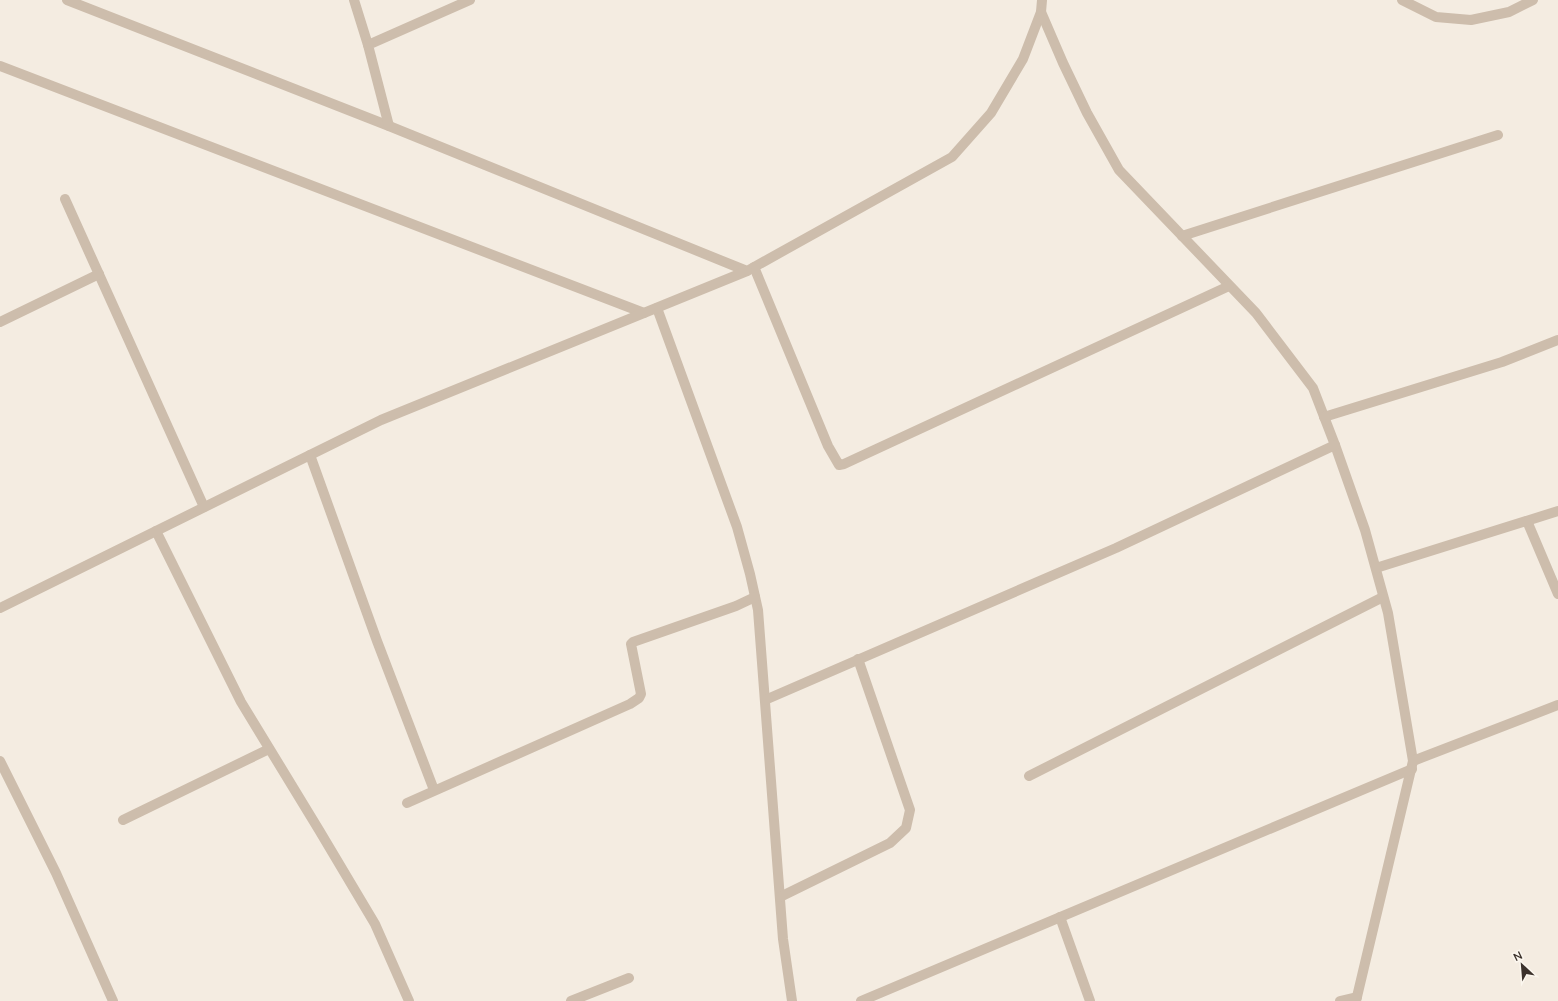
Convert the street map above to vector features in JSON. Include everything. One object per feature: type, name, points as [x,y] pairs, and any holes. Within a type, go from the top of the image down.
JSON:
[{"type":"street","points":[[67,0],[750,269],[828,446],[839,465],[1229,286]]},
{"type":"street","points":[[354,0],[389,126]]},
{"type":"street","points":[[368,46],[470,0]]},
{"type":"street","points":[[0,608],[381,420],[658,308],[750,269],[952,157],[991,113],[1023,58],[1041,12],[1042,0]]},
{"type":"street","points":[[1402,0],[1436,17],[1471,20],[1509,12],[1534,0]]},
{"type":"street","points":[[1041,12],[1087,113],[1119,170],[1256,313],[1313,388],[1365,530],[1388,613],[1413,765],[1357,999],[1340,1001]]},
{"type":"street","points":[[0,66],[644,313]]},
{"type":"street","points":[[1182,236],[1498,135]]},
{"type":"street","points":[[65,199],[204,507]]},
{"type":"street","points":[[0,322],[99,274]]},
{"type":"street","points":[[658,308],[737,527],[758,610],[783,939],[792,1001]]},
{"type":"street","points":[[1324,417],[1502,362],[1558,340]]},
{"type":"street","points":[[765,700],[1116,548],[1335,445]]},
{"type":"street","points":[[310,455],[377,641],[434,790]]},
{"type":"street","points":[[1376,568],[1558,511]]},
{"type":"street","points":[[1527,521],[1558,594]]},
{"type":"street","points":[[156,531],[241,702],[375,924],[409,1001]]},
{"type":"street","points":[[407,803],[630,704],[639,698],[641,694],[631,644],[633,642],[736,606],[755,597]]},
{"type":"street","points":[[1029,776],[1383,597]]},
{"type":"street","points":[[780,897],[890,843],[906,828],[910,810],[858,659]]},
{"type":"street","points":[[861,1001],[1413,765],[1558,705]]},
{"type":"street","points":[[123,820],[270,748]]},
{"type":"street","points":[[0,761],[56,873],[113,1001]]},
{"type":"street","points":[[1060,917],[1090,1001]]},
{"type":"street","points":[[571,1001],[629,978]]}]
